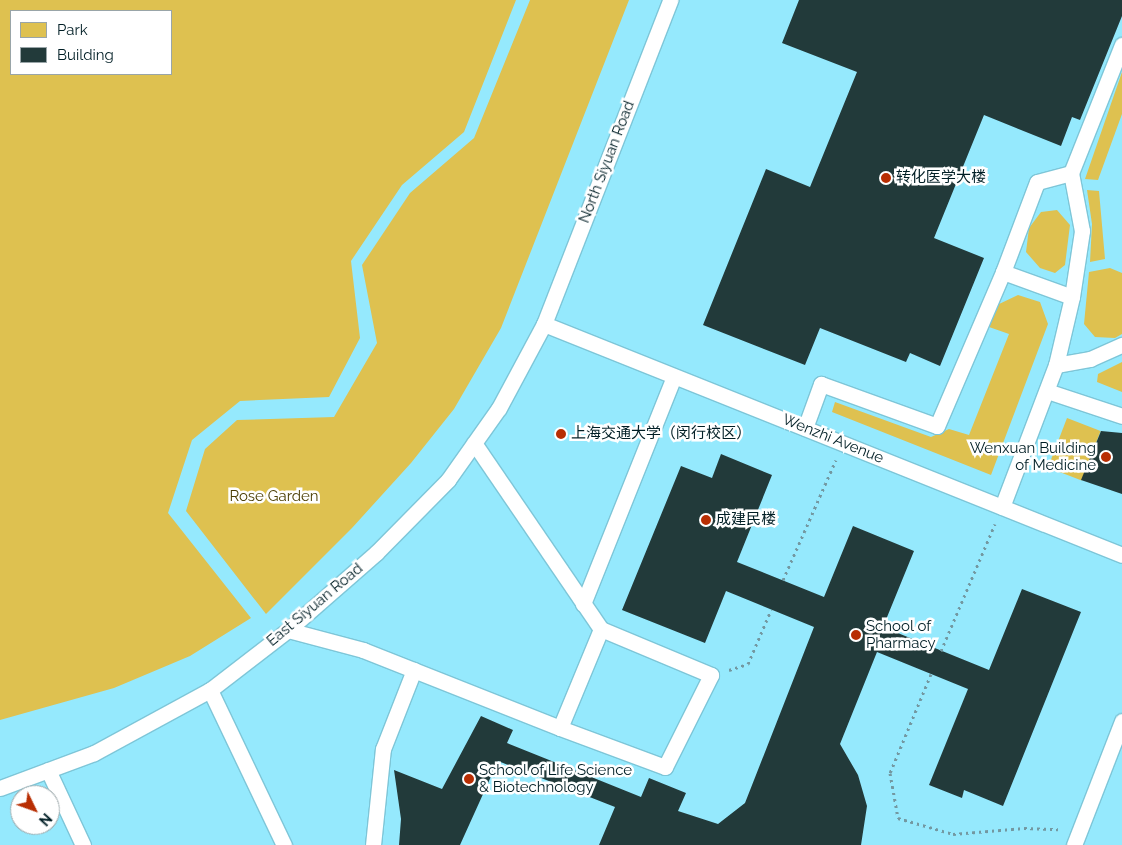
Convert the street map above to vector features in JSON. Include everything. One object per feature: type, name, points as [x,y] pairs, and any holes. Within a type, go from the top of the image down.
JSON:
[{"type":"lane","name":"North Siyuan Road","points":[[544,324],[670,0]]},
{"type":"lane","points":[[1002,507],[1056,366],[1072,297],[1082,231],[1071,173],[1122,45]]},
{"type":"lane","points":[[805,428],[821,384],[937,426],[1002,272],[1037,182],[1071,173]]},
{"type":"lane","points":[[1002,272],[1072,297]]},
{"type":"lane","name":"Wenzhi Avenue","points":[[544,324],[1122,555]]},
{"type":"lane","name":"East Siyuan Road","points":[[0,788],[94,753],[210,690],[288,630],[376,553],[448,480],[499,408],[544,324]]},
{"type":"lane","points":[[1056,366],[1090,359],[1122,344]]},
{"type":"lane","points":[[583,604],[674,376]]},
{"type":"lane","points":[[1047,391],[1122,416]]},
{"type":"lane","points":[[288,630],[362,650],[665,767],[711,675],[601,629],[474,443]]},
{"type":"lane","points":[[560,728],[601,629]]},
{"type":"lane","points":[[373,845],[382,748],[414,670]]},
{"type":"lane","points":[[210,690],[284,845]]},
{"type":"lane","points":[[1074,845],[1122,721]]},
{"type":"lane","points":[[48,770],[83,845]]},
{"type":"path","points":[[783,580],[843,444]]},
{"type":"path","points":[[941,651],[1002,507]]},
{"type":"path","points":[[711,675],[748,664],[771,610]]},
{"type":"path","points":[[931,674],[890,773],[898,818],[952,834],[1024,828],[1079,830]]},
{"type":"shaded area","name":"上海交通大学（闵行校区）","points":[[0,0],[1122,0],[1122,845],[0,845]]},
{"type":"green space","points":[[0,0],[516,0],[464,132],[402,185],[351,261],[360,338],[329,397],[240,401],[192,440],[168,513],[251,618],[190,656],[114,688],[0,720]]},
{"type":"green space","name":"Rose Garden","points":[[530,0],[629,0],[501,328],[454,409],[411,463],[352,528],[266,614],[186,511],[205,449],[237,420],[334,417],[377,343],[362,265],[410,193],[474,138]]},
{"type":"green space","points":[[1122,72],[1122,114],[1098,180],[1085,179]]},
{"type":"green space","points":[[1087,190],[1099,191],[1105,259],[1090,262],[1092,224]]},
{"type":"green space","points":[[1057,210],[1070,225],[1065,265],[1055,273],[1040,268],[1026,252],[1029,228],[1041,212]]},
{"type":"green space","points":[[1110,268],[1122,273],[1122,334],[1115,338],[1095,337],[1084,324],[1089,272]]},
{"type":"green space","points":[[1018,295],[1040,302],[1048,324],[991,475],[832,412],[835,402],[931,437],[949,429],[969,435],[1009,334],[989,327],[997,305]]},
{"type":"green space","points":[[1122,362],[1122,392],[1097,382],[1098,374]]},
{"type":"green space","points":[[1067,418],[1101,431],[1082,480],[1048,467]]},
{"type":"building","name":"转化医学大楼","points":[[799,0],[1122,0],[1122,16],[1080,120],[1072,117],[1061,146],[984,115],[934,238],[984,258],[940,366],[910,353],[906,362],[820,328],[805,365],[703,325],[766,169],[810,187],[857,72],[782,43]]},
{"type":"building","name":"Wenxuan Building of Medicine","points":[[1101,431],[1122,433],[1122,494],[1081,480]]},
{"type":"building","name":"School of Pharmacy","points":[[721,454],[772,475],[737,562],[824,597],[853,526],[914,551],[883,627],[989,670],[1022,589],[1081,612],[1003,806],[964,790],[962,798],[929,785],[968,689],[877,652],[840,744],[858,775],[867,806],[861,845],[599,845],[615,807],[498,761],[460,845],[399,845],[401,819],[394,770],[442,789],[481,716],[513,730],[507,743],[641,797],[649,778],[686,793],[678,811],[718,824],[745,803],[814,627],[726,591],[705,643],[622,610],[681,466],[712,478]]},
{"type":"place","name":"转化医学大楼","points":[[886,178]]},
{"type":"place","name":"上海交通大学（闵行校区）","points":[[561,434]]},
{"type":"place","name":"Wenxuan Building of Medicine","points":[[1106,457]]},
{"type":"place","name":"成建民楼","points":[[706,520]]},
{"type":"place","name":"School of Pharmacy","points":[[856,635]]},
{"type":"place","name":"School of Life Science & Biotechnology","points":[[469,779]]}]
